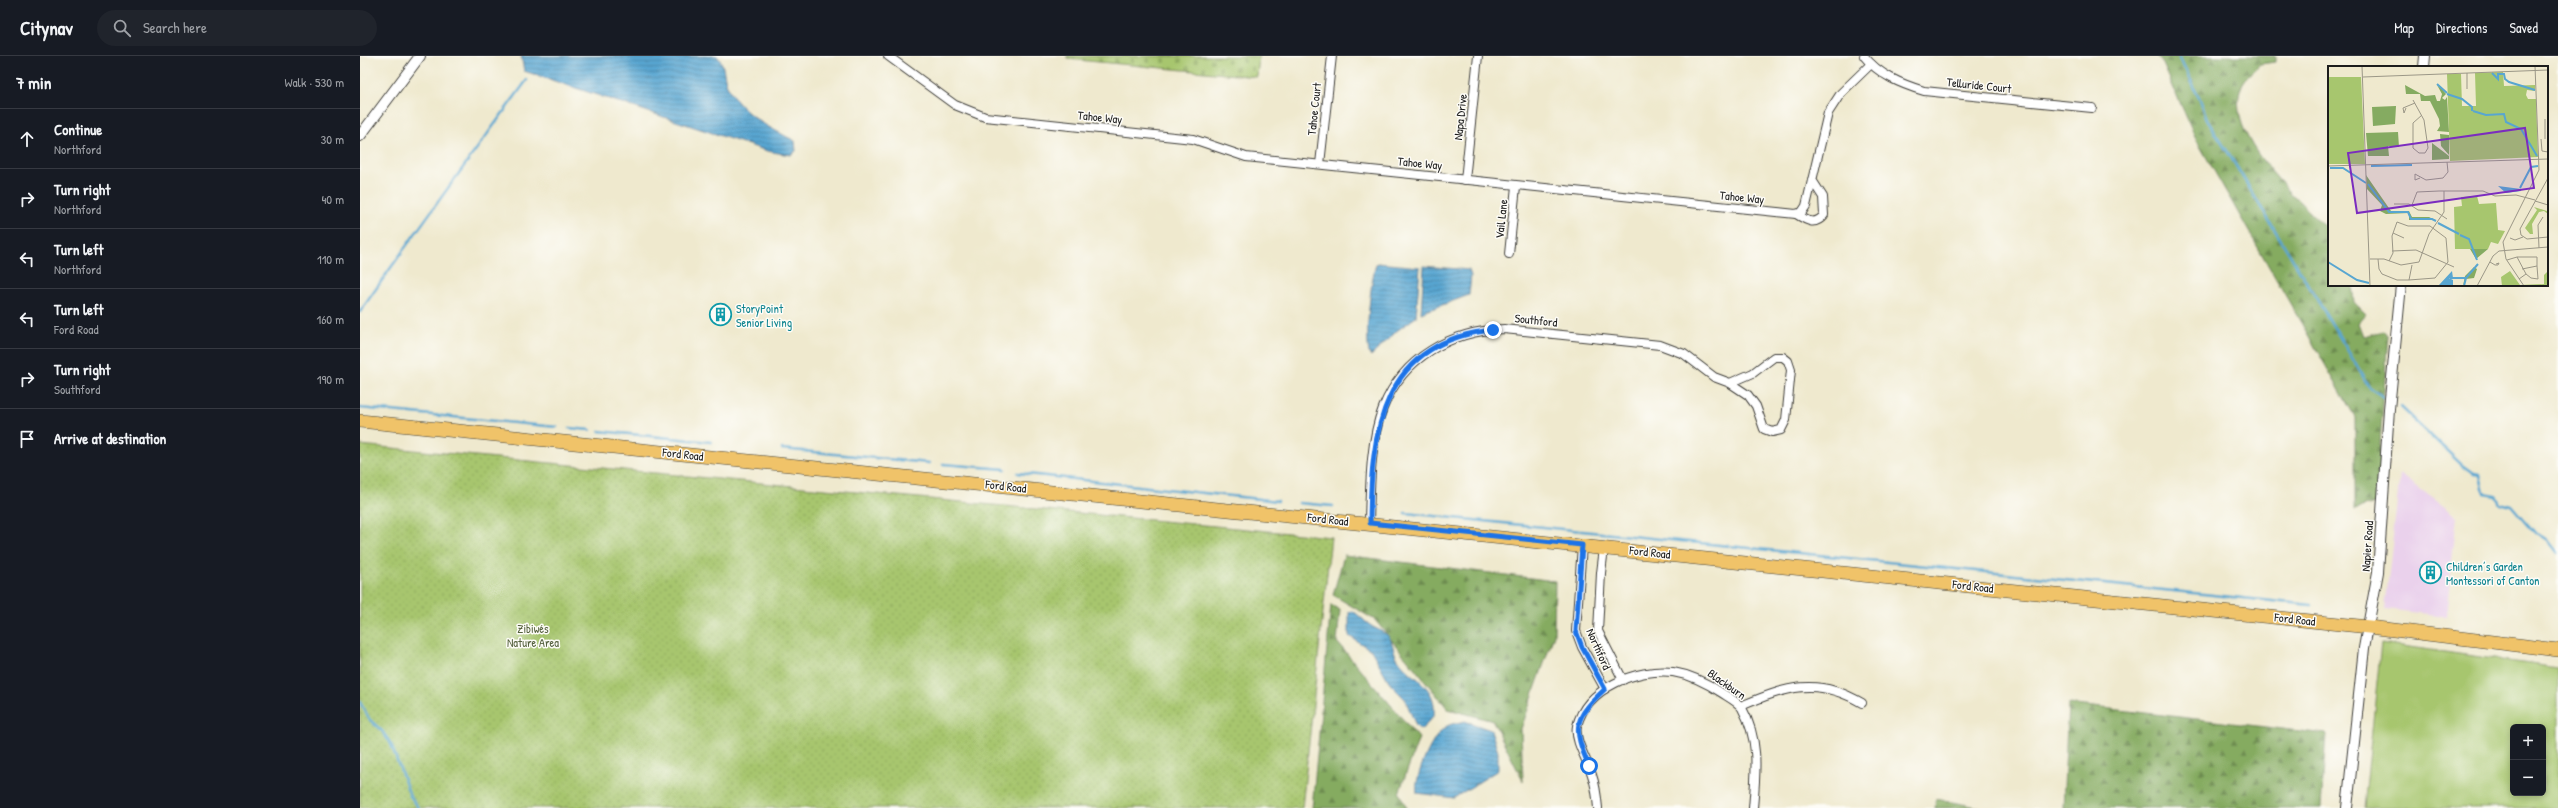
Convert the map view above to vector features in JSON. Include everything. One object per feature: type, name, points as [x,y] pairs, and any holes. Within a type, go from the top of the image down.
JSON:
[{"type":"main road","name":"Ford Road","points":[[360,421],[1582,545],[2369,627],[2558,650]]},
{"type":"street","points":[[360,136],[420,56]]},
{"type":"street","name":"Tahoe Way","points":[[888,56],[955,105],[985,117],[1193,139],[1246,157],[1796,214]]},
{"type":"street","name":"Tahoe Court","points":[[1320,164],[1332,56]]},
{"type":"street","name":"Napa Drive","points":[[1465,180],[1478,56]]},
{"type":"street","name":"Telluride Court","points":[[1864,56],[1871,64],[1904,85],[1924,91],[2092,108]]},
{"type":"street","points":[[2424,66],[2425,56]]},
{"type":"street","points":[[1796,214],[1802,212],[1806,206],[1828,113],[1841,93],[1871,64]]},
{"type":"street","points":[[1796,214],[1806,221],[1814,223],[1820,221],[1824,215],[1823,197],[1812,180]]},
{"type":"street","name":"Vail Lane","points":[[1509,254],[1516,186]]},
{"type":"street","name":"Napier Road","points":[[2347,808],[2360,680],[2378,572],[2389,409],[2401,286]]},
{"type":"street","name":"Southford","points":[[1370,523],[1374,459],[1383,408],[1399,380],[1413,363],[1452,338],[1482,331],[1504,329],[1660,346],[1684,354],[1714,377],[1730,382],[1753,400],[1764,429],[1772,432],[1781,430],[1786,420],[1791,370],[1788,361],[1783,357],[1774,357],[1753,373],[1730,382]]},
{"type":"street","name":"Northford","points":[[1582,545],[1576,631],[1582,647],[1605,689]]},
{"type":"street","name":"Northford","points":[[1598,808],[1593,776],[1580,745],[1577,727],[1586,707],[1605,689],[1623,680],[1598,631],[1604,548]]},
{"type":"street","name":"Blackburn","points":[[1623,680],[1653,672],[1685,675],[1705,681],[1741,706],[1755,740],[1758,761],[1753,808]]},
{"type":"street","points":[[1741,706],[1777,691],[1817,686],[1843,692],[1862,703]]},
{"type":"shaded area","points":[[2400,474],[2457,516],[2446,616],[2385,609]]},
{"type":"green space","points":[[1067,56],[1259,56],[1257,77],[1067,59]]},
{"type":"green space","points":[[2157,56],[2275,56],[2275,62],[2260,64],[2243,82],[2238,105],[2242,125],[2252,145],[2266,165],[2282,184],[2328,230],[2328,286],[2352,286],[2354,302],[2366,314],[2358,323],[2363,336],[2384,331],[2388,336],[2380,444],[2379,502],[2355,509],[2355,417],[2197,141],[2163,64]]},
{"type":"green space","name":"Zibiwés Nature Area","points":[[360,445],[1331,537],[1302,808],[360,808]]},
{"type":"green space","points":[[1344,555],[1555,581],[1554,635],[1521,729],[1523,781],[1493,721],[1448,709],[1375,620],[1333,595]]},
{"type":"green space","points":[[1331,605],[1340,610],[1337,642],[1419,738],[1399,793],[1407,808],[1312,808]]},
{"type":"green space","points":[[2381,643],[2558,668],[2558,808],[2364,808]]},
{"type":"green space","points":[[2068,704],[2326,734],[2321,808],[2063,808]]},
{"type":"green space","points":[[1936,799],[1983,808],[1935,808]]},
{"type":"water","points":[[521,56],[717,56],[723,66],[727,85],[740,104],[756,119],[795,141],[796,151],[790,155],[767,151],[524,71]]},
{"type":"water","points":[[1377,263],[1420,267],[1416,317],[1398,330],[1371,356],[1368,341],[1370,295],[1372,280]]},
{"type":"water","points":[[1424,266],[1469,270],[1471,276],[1469,295],[1421,313]]},
{"type":"water","points":[[1353,611],[1374,628],[1389,636],[1398,659],[1428,689],[1432,696],[1434,715],[1421,730],[1416,726],[1405,699],[1391,685],[1371,650],[1349,636],[1349,612]]},
{"type":"water","points":[[1465,721],[1491,730],[1498,752],[1498,770],[1454,798],[1417,793],[1418,778],[1421,767],[1436,737],[1447,726]]},
{"type":"waterway","points":[[2179,56],[2200,99],[2207,120],[2332,323],[2365,380],[2371,389],[2384,397]]},
{"type":"waterway","points":[[360,312],[527,80]]},
{"type":"waterway","points":[[2401,407],[2463,466],[2474,474],[2480,475],[2484,493],[2496,495],[2500,503],[2512,506],[2536,534],[2547,539],[2558,553]]},
{"type":"waterway","points":[[360,408],[557,427]]},
{"type":"waterway","points":[[569,428],[590,430]]},
{"type":"waterway","points":[[599,431],[711,442]]},
{"type":"waterway","points":[[782,449],[929,463]]},
{"type":"waterway","points":[[943,464],[1005,469]]},
{"type":"waterway","points":[[1018,473],[1278,501]]},
{"type":"waterway","points":[[1299,503],[1333,506]]},
{"type":"waterway","points":[[1405,513],[2311,605]]},
{"type":"waterway","points":[[360,702],[370,720],[382,731],[391,744],[410,796],[419,808]]},
{"type":"place","name":"StoryPoint Senior Living","points":[[720,315]]},
{"type":"place","name":"Children’s Garden Montessori of Canton","points":[[2430,573]]},
{"type":"route","points":[[1493,330],[1462,335],[1442,343],[1422,355],[1407,369],[1399,380],[1383,408],[1378,426],[1370,502],[1370,523],[1582,545],[1576,631],[1582,647],[1605,689],[1586,707],[1577,727],[1580,745],[1589,766]]}]
